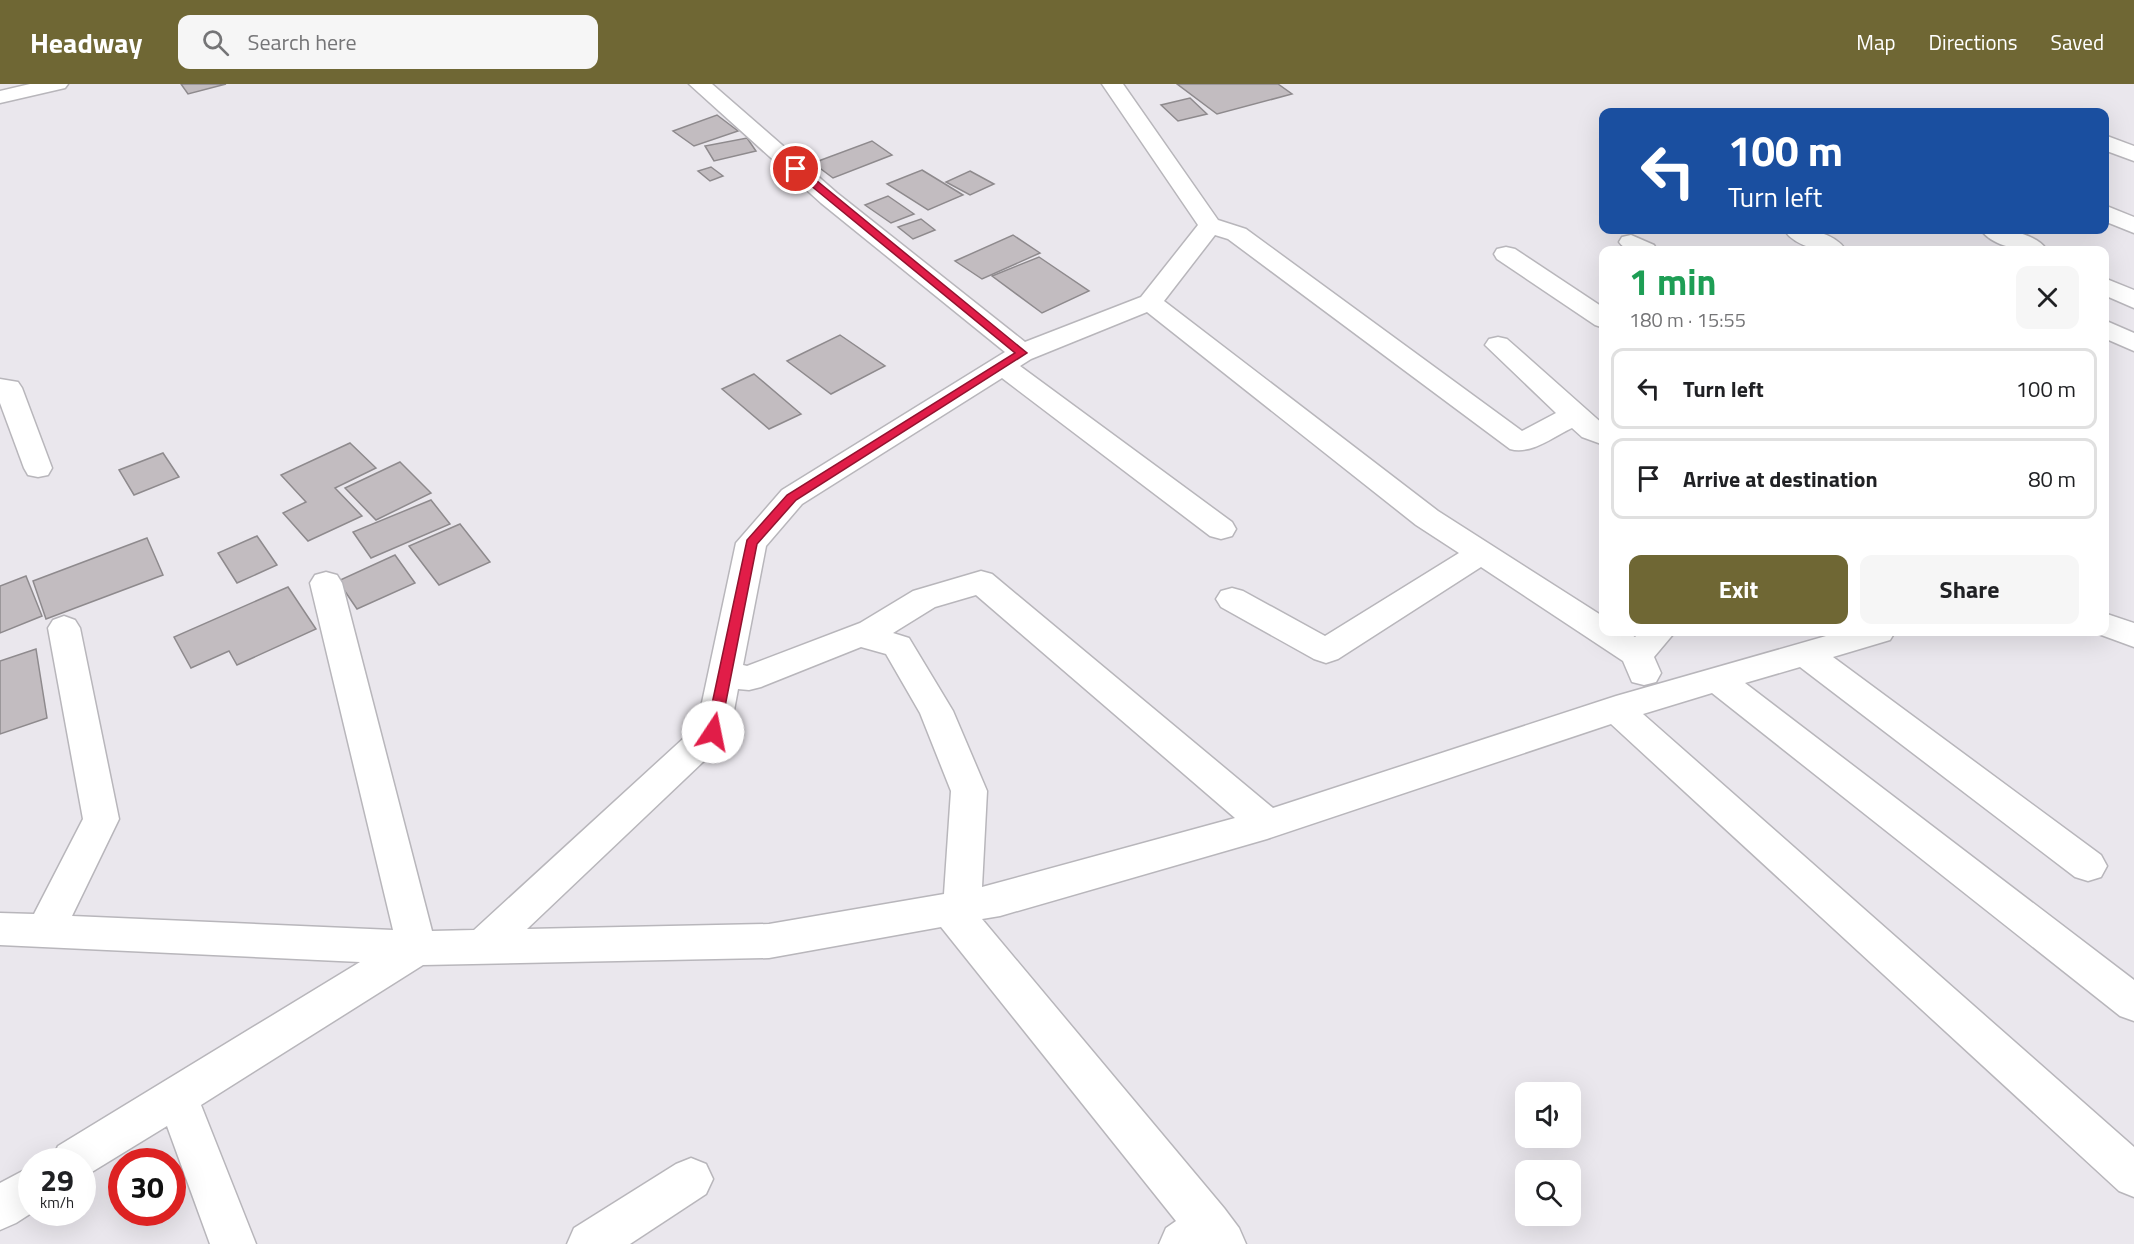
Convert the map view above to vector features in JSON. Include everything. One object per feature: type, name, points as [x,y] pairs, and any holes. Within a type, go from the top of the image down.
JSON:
[{"type":"street","points":[[0,97],[58,84]]},
{"type":"street","points":[[699,84],[1012,359],[1221,529]]},
{"type":"street","points":[[1112,84],[1210,225],[1237,234],[1520,443],[1575,415]]},
{"type":"street","points":[[2109,144],[2134,154]]},
{"type":"street","points":[[2109,214],[2134,226]]},
{"type":"street","points":[[482,947],[713,732],[751,543],[792,497],[1012,359],[1150,302],[1210,225]]},
{"type":"street","points":[[1804,234],[1826,246]]},
{"type":"street","points":[[2001,234],[2027,246]]},
{"type":"street","points":[[1506,254],[1599,317]]},
{"type":"street","points":[[2109,288],[2134,300]]},
{"type":"street","points":[[1150,302],[1427,518],[1481,553],[1599,617]]},
{"type":"street","points":[[2109,326],[2134,315]]},
{"type":"street","points":[[2109,330],[2134,343]]},
{"type":"street","points":[[1498,345],[1592,431],[1599,434]]},
{"type":"street","points":[[0,387],[8,388],[38,468]]},
{"type":"street","points":[[1232,599],[1326,651],[1481,553]]},
{"type":"street","points":[[724,675],[749,678],[859,635],[924,599],[981,582],[1267,824]]},
{"type":"street","points":[[326,583],[417,948]]},
{"type":"street","points":[[2109,626],[2134,635]]},
{"type":"street","points":[[45,931],[100,819],[64,628]]},
{"type":"street","points":[[859,635],[897,646],[936,711],[969,791],[956,908],[1204,1237]]},
{"type":"street","points":[[0,929],[417,948],[769,941],[1000,900],[1267,824],[1652,698],[1866,636]]},
{"type":"street","points":[[1648,643],[1652,698]]},
{"type":"street","points":[[1806,654],[2088,866]]},
{"type":"street","points":[[1718,680],[2134,1003]]},
{"type":"street","points":[[1616,710],[2134,1176]]},
{"type":"street","points":[[94,1148],[417,948]]},
{"type":"street","points":[[183,1093],[178,1099],[233,1244]]},
{"type":"street","points":[[590,1244],[691,1179]]},
{"type":"street","points":[[0,1208],[18,1196]]},
{"type":"building","points":[[181,84],[226,84],[188,94]]},
{"type":"building","points":[[1177,84],[1278,84],[1292,94],[1217,114]]},
{"type":"building","points":[[1190,98],[1207,114],[1178,121],[1161,105]]},
{"type":"building","points":[[717,115],[738,131],[694,146],[673,131]]},
{"type":"building","points":[[747,138],[756,151],[714,161],[705,146]]},
{"type":"building","points":[[872,141],[892,155],[833,178],[813,163]]},
{"type":"building","points":[[711,167],[723,176],[710,181],[698,171]]},
{"type":"building","points":[[922,170],[963,195],[928,210],[887,184]]},
{"type":"building","points":[[970,171],[994,184],[970,195],[946,182]]},
{"type":"building","points":[[888,196],[914,214],[891,223],[865,205]]},
{"type":"building","points":[[921,219],[935,230],[913,239],[898,227]]},
{"type":"building","points":[[1013,235],[1040,253],[982,279],[955,261]]},
{"type":"building","points":[[1039,257],[1089,291],[1042,313],[992,276]]},
{"type":"building","points":[[840,335],[885,366],[831,394],[787,361]]},
{"type":"building","points":[[754,374],[801,414],[769,429],[722,389]]},
{"type":"building","points":[[350,443],[376,468],[335,488],[362,516],[308,541],[283,513],[306,502],[281,475]]},
{"type":"building","points":[[163,453],[179,477],[134,495],[119,470]]},
{"type":"building","points":[[400,462],[431,493],[376,520],[345,488]]},
{"type":"building","points":[[431,500],[450,524],[371,558],[353,532]]},
{"type":"building","points":[[460,524],[490,562],[439,585],[409,546]]},
{"type":"building","points":[[257,536],[277,565],[237,583],[218,553]]},
{"type":"building","points":[[147,538],[163,575],[46,619],[33,581]]},
{"type":"building","points":[[395,555],[415,583],[357,609],[338,581]]},
{"type":"building","points":[[26,576],[42,616],[0,633],[0,586]]},
{"type":"building","points":[[288,587],[316,629],[237,665],[229,651],[191,668],[174,637]]},
{"type":"building","points":[[36,649],[47,718],[0,734],[0,661]]},
{"type":"route","points":[[713,732],[751,543],[792,497],[1022,353],[796,169]]}]
